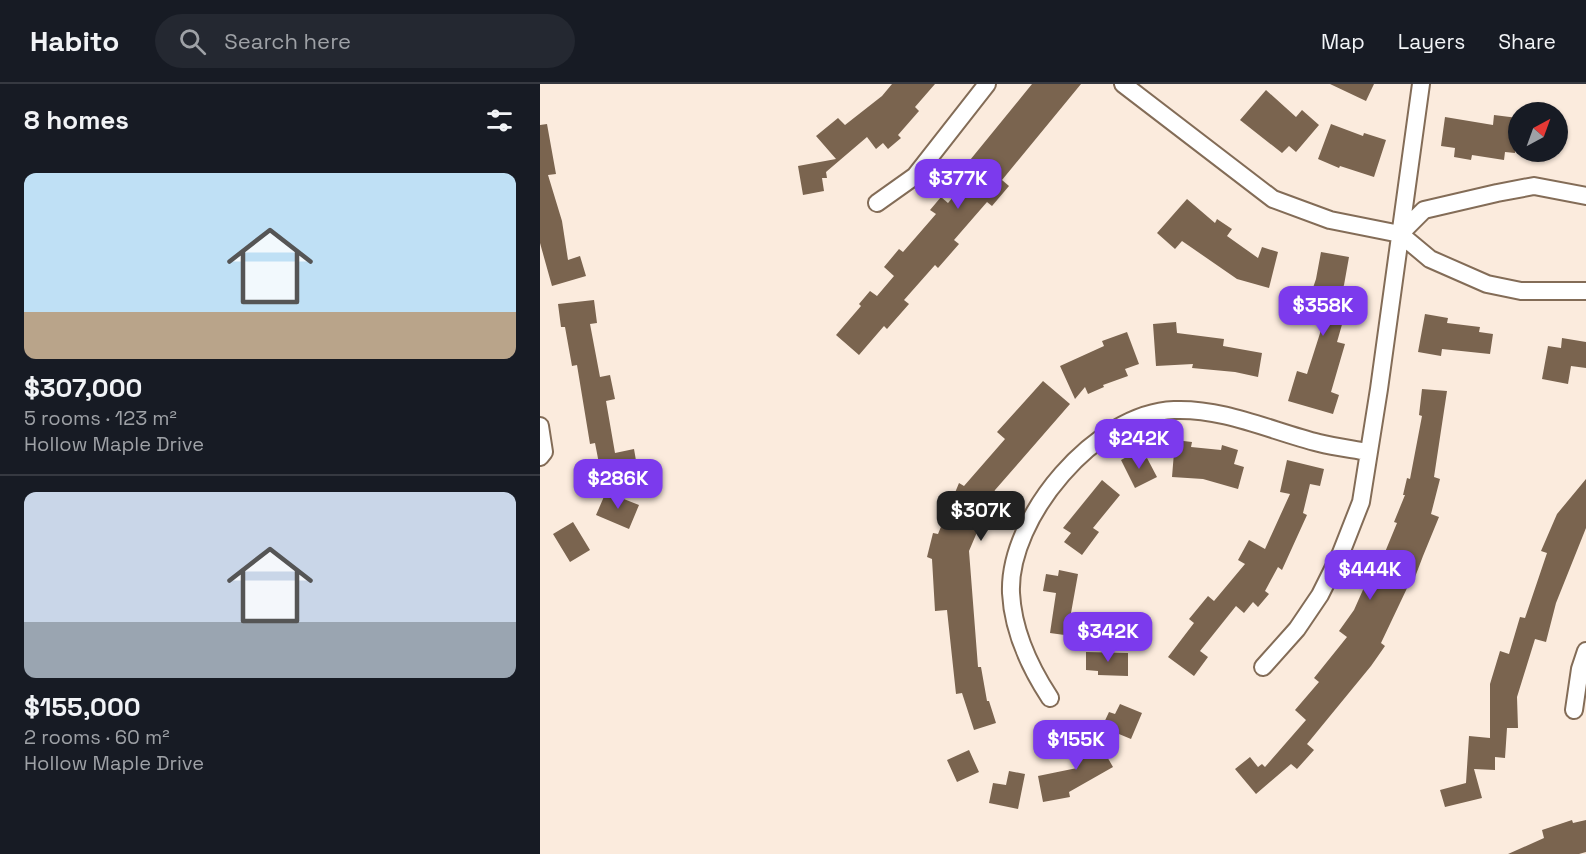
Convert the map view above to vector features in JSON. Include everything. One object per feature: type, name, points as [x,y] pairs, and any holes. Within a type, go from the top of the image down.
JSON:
[{"type":"street","points":[[877,203],[915,176],[987,84]]},
{"type":"street","points":[[1123,84],[1273,199],[1330,220],[1400,234],[1430,260],[1487,284],[1521,291],[1586,291]]},
{"type":"street","points":[[1263,667],[1297,629],[1320,595],[1341,553],[1361,502],[1421,84]]},
{"type":"street","points":[[1400,234],[1424,210],[1515,189],[1534,186],[1586,196]]},
{"type":"street","points":[[1050,698],[1024,652],[1015,622],[1011,592],[1014,564],[1023,536],[1036,510],[1084,450],[1124,425],[1146,416],[1172,410],[1200,411],[1233,417],[1319,443],[1368,452]]},
{"type":"street","points":[[540,426],[544,452],[540,457]]},
{"type":"street","points":[[1574,710],[1580,669],[1586,651]]},
{"type":"building","points":[[892,84],[935,84],[915,107],[919,111],[898,135],[901,138],[888,149],[883,143],[876,149],[867,137],[826,172],[827,178],[822,178],[824,191],[803,195],[798,166],[836,159],[816,136],[838,118],[845,125],[882,96]]},
{"type":"building","points":[[1032,84],[1081,84],[1002,180],[1009,186],[992,206],[987,202],[954,240],[959,244],[938,268],[935,265],[904,300],[909,304],[887,329],[884,326],[859,355],[836,335],[861,306],[859,304],[870,291],[877,296],[894,276],[884,267],[899,249],[903,252],[936,214],[930,210],[941,197],[948,203],[965,183],[957,176]]},
{"type":"building","points":[[1330,84],[1374,84],[1366,101]]},
{"type":"building","points":[[1266,90],[1296,117],[1302,110],[1319,125],[1296,152],[1289,146],[1282,153],[1240,120]]},
{"type":"building","points":[[1494,115],[1508,117],[1508,152],[1505,152],[1504,160],[1472,155],[1471,160],[1454,157],[1455,148],[1441,146],[1445,117],[1493,125]]},
{"type":"building","points":[[547,124],[556,174],[548,175],[562,221],[568,260],[580,256],[586,276],[552,286],[540,243],[540,125]]},
{"type":"building","points":[[1331,124],[1363,136],[1364,133],[1386,140],[1374,177],[1340,166],[1339,168],[1318,159]]},
{"type":"building","points":[[1187,199],[1215,223],[1217,219],[1232,229],[1227,236],[1258,258],[1262,247],[1278,252],[1269,288],[1237,279],[1182,241],[1175,249],[1157,233]]},
{"type":"building","points":[[1321,252],[1349,257],[1344,285],[1335,310],[1345,314],[1337,342],[1345,344],[1331,392],[1339,395],[1333,414],[1288,401],[1297,371],[1307,374],[1322,327],[1302,320],[1316,279]]},
{"type":"building","points":[[594,300],[597,323],[590,324],[600,377],[610,375],[615,399],[606,401],[615,453],[634,449],[638,472],[602,479],[595,443],[590,444],[577,365],[572,366],[565,327],[561,327],[558,304]]},
{"type":"building","points":[[1425,314],[1448,318],[1447,323],[1480,327],[1479,332],[1493,334],[1490,354],[1442,349],[1441,356],[1418,352]]},
{"type":"building","points":[[1176,322],[1177,333],[1224,339],[1223,346],[1262,353],[1258,377],[1235,372],[1192,368],[1193,364],[1156,366],[1153,324]]},
{"type":"building","points":[[1127,332],[1139,364],[1125,369],[1128,376],[1103,385],[1104,387],[1088,394],[1085,387],[1075,399],[1060,366],[1104,346],[1102,341]]},
{"type":"building","points":[[1562,338],[1586,342],[1586,368],[1571,366],[1568,384],[1542,379],[1548,346],[1561,348]]},
{"type":"building","points":[[1043,381],[1070,404],[995,490],[969,551],[978,667],[981,667],[987,701],[989,701],[996,723],[974,730],[962,693],[956,694],[947,610],[935,611],[932,559],[927,557],[933,533],[938,534],[959,483],[964,486],[1005,439],[997,432]]},
{"type":"building","points":[[1422,389],[1447,391],[1434,477],[1440,479],[1431,514],[1439,517],[1412,585],[1409,584],[1381,643],[1385,646],[1307,744],[1314,750],[1297,769],[1291,764],[1256,794],[1235,769],[1250,757],[1258,767],[1262,764],[1265,767],[1306,720],[1295,710],[1319,682],[1314,678],[1347,637],[1339,631],[1354,610],[1366,583],[1378,589],[1390,560],[1383,557],[1397,523],[1394,522],[1405,495],[1403,495],[1407,478],[1410,479],[1422,416],[1419,415]]},
{"type":"building","points":[[1175,440],[1192,442],[1191,447],[1221,450],[1222,445],[1238,450],[1234,464],[1244,467],[1238,489],[1203,479],[1172,477]]},
{"type":"building","points":[[1134,453],[1139,462],[1147,458],[1157,477],[1135,488],[1121,460]]},
{"type":"building","points":[[1287,460],[1324,469],[1320,486],[1310,484],[1303,513],[1307,515],[1282,570],[1278,567],[1265,591],[1269,594],[1258,607],[1253,602],[1244,613],[1236,606],[1200,651],[1208,657],[1194,676],[1168,657],[1194,623],[1189,619],[1208,596],[1214,601],[1245,564],[1238,560],[1249,540],[1265,549],[1290,494],[1280,492]]},
{"type":"building","points":[[1586,479],[1586,528],[1556,603],[1546,642],[1535,639],[1517,697],[1518,728],[1507,728],[1505,758],[1495,757],[1495,770],[1474,769],[1482,798],[1445,807],[1440,790],[1466,783],[1469,736],[1490,738],[1490,684],[1500,651],[1509,654],[1520,617],[1525,618],[1547,553],[1541,551],[1557,514]]},
{"type":"building","points":[[1102,480],[1120,495],[1093,528],[1099,532],[1082,555],[1064,542],[1071,533],[1063,528]]},
{"type":"building","points":[[606,492],[639,505],[629,529],[596,515]]},
{"type":"building","points":[[573,522],[590,550],[570,562],[553,534]]},
{"type":"building","points":[[1059,570],[1078,574],[1071,613],[1083,615],[1079,637],[1050,633],[1056,593],[1043,591],[1046,574],[1058,576]]},
{"type":"building","points":[[1086,652],[1128,653],[1128,676],[1098,675],[1098,671],[1086,670]]},
{"type":"building","points":[[1120,704],[1142,713],[1131,739],[1102,727],[1109,712],[1115,714]]},
{"type":"building","points":[[1094,734],[1113,767],[1069,792],[1070,797],[1043,802],[1038,776],[1077,768],[1071,757],[1082,751],[1077,743]]},
{"type":"building","points":[[969,750],[979,772],[957,782],[947,760]]},
{"type":"building","points":[[1009,771],[1025,774],[1018,809],[989,803],[993,783],[1006,785]]},
{"type":"building","points":[[1572,820],[1573,823],[1586,820],[1586,852],[1579,854],[1508,854],[1544,838],[1542,830]]}]
